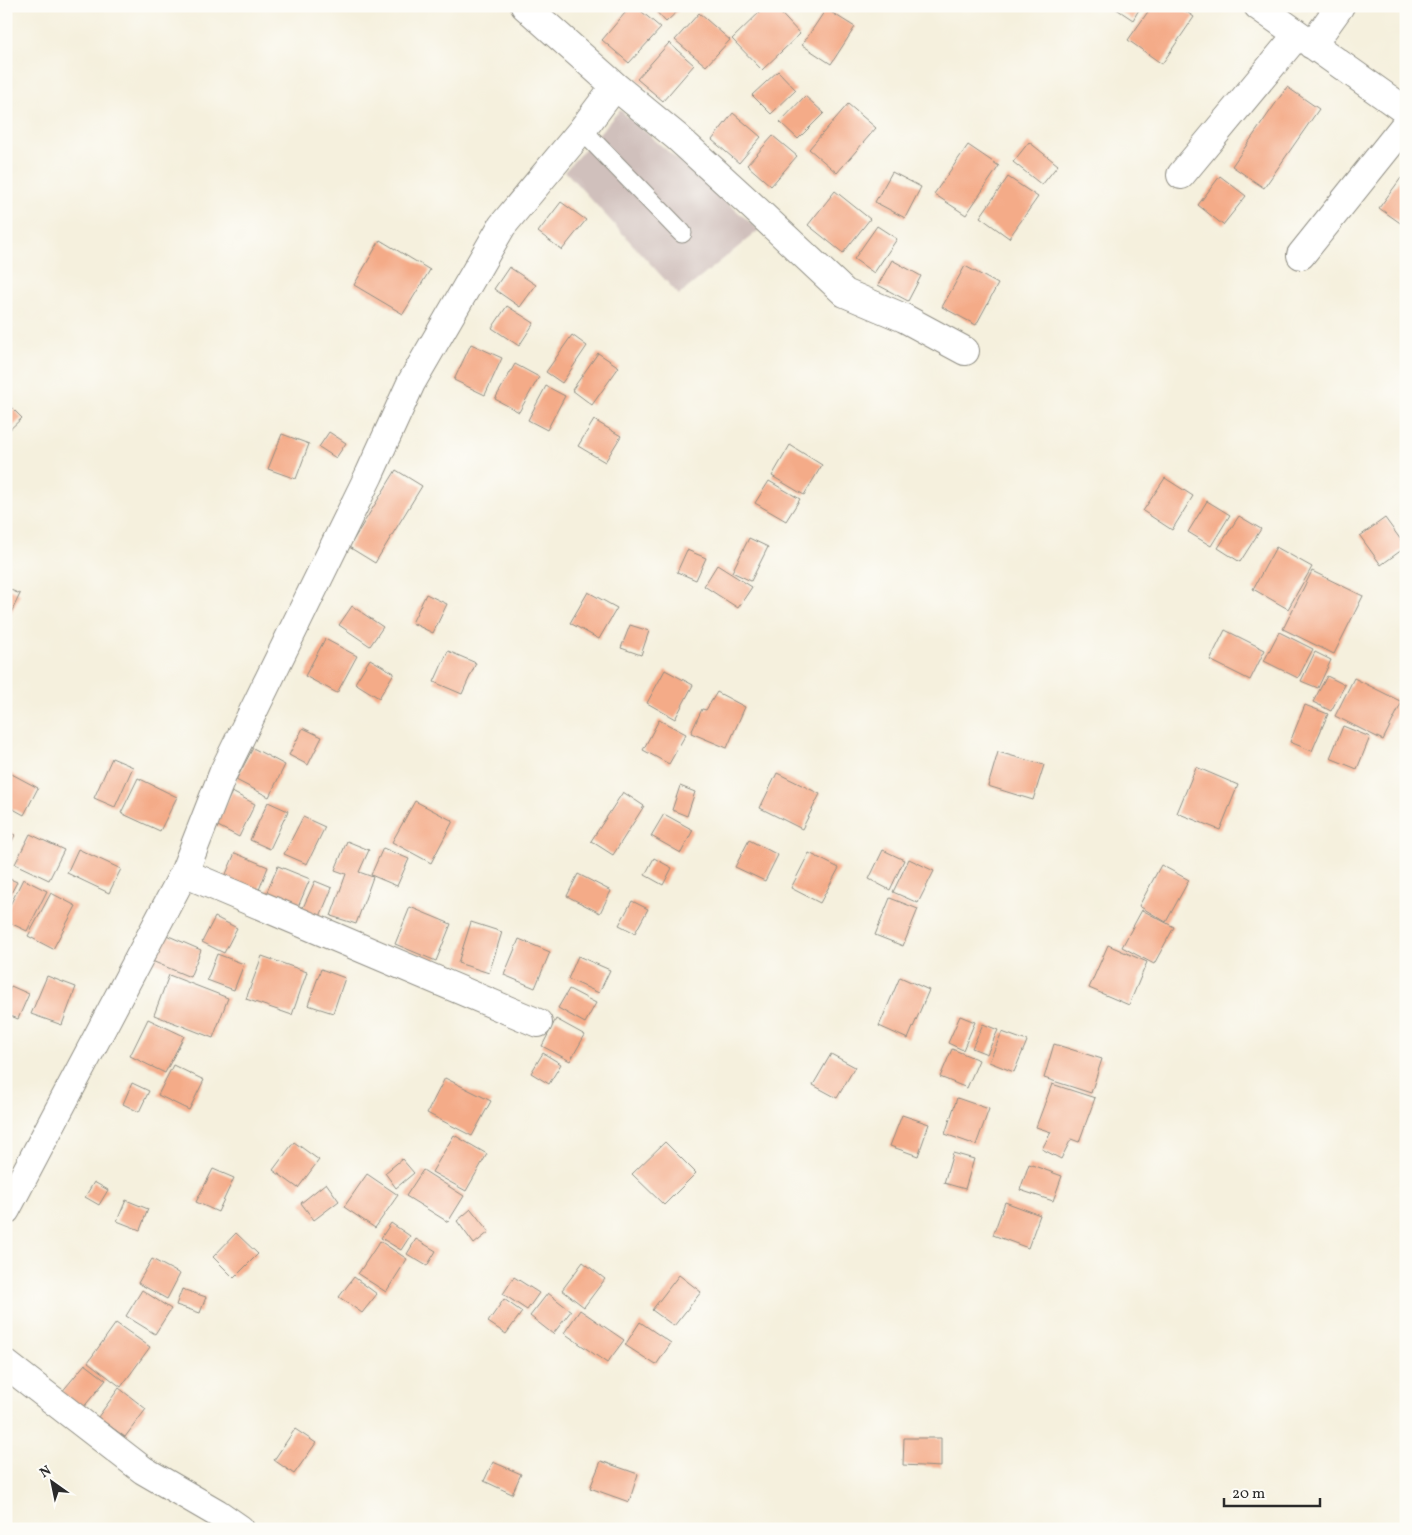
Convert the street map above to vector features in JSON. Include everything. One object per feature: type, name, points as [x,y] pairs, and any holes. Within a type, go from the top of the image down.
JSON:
[{"type":"street","points":[[525,6],[691,150],[846,293],[904,318],[965,351]]},
{"type":"street","points":[[1258,6],[1406,111]]},
{"type":"street","points":[[1181,175],[1304,40],[1340,6]]},
{"type":"street","points":[[6,1210],[184,873],[224,771],[370,475],[411,383],[502,226],[582,130],[615,86]]},
{"type":"street","points":[[1301,255],[1406,124]]},
{"type":"street","points":[[184,873],[538,1023]]},
{"type":"street","points":[[6,1364],[143,1470],[217,1513],[240,1529]]},
{"type":"lane","points":[[582,130],[682,233]]},
{"type":"shaded area","points":[[620,110],[759,230],[679,295],[565,171]]},
{"type":"building","points":[[631,6],[635,6],[661,28],[629,63],[602,40]]},
{"type":"building","points":[[651,6],[683,6],[666,22]]},
{"type":"building","points":[[766,6],[774,6],[800,34],[762,70],[732,39]]},
{"type":"building","points":[[1112,6],[1141,6],[1133,20]]},
{"type":"building","points":[[1152,6],[1178,6],[1194,17],[1162,64],[1128,40]]},
{"type":"building","points":[[826,9],[855,27],[831,64],[802,45]]},
{"type":"building","points":[[699,13],[730,40],[706,66],[675,40]]},
{"type":"building","points":[[669,43],[694,65],[663,101],[637,79]]},
{"type":"building","points":[[778,71],[796,90],[771,114],[752,95]]},
{"type":"building","points":[[1287,87],[1319,109],[1264,188],[1232,166]]},
{"type":"building","points":[[805,96],[824,113],[798,139],[780,122]]},
{"type":"building","points":[[848,104],[876,128],[837,173],[809,149]]},
{"type":"building","points":[[733,113],[761,137],[739,163],[712,140]]},
{"type":"building","points":[[773,136],[797,156],[771,186],[747,165]]},
{"type":"building","points":[[1029,142],[1058,165],[1042,185],[1013,162]]},
{"type":"building","points":[[968,145],[999,166],[966,215],[934,194]]},
{"type":"building","points":[[892,172],[921,187],[905,218],[875,202]]},
{"type":"building","points":[[1220,176],[1246,196],[1223,225],[1198,205]]},
{"type":"building","points":[[1008,177],[1038,197],[1009,238],[980,217]]},
{"type":"building","points":[[1401,178],[1406,181],[1406,227],[1379,208]]},
{"type":"building","points":[[835,191],[870,219],[843,253],[808,225]]},
{"type":"building","points":[[561,202],[586,220],[562,250],[538,232]]},
{"type":"building","points":[[877,226],[897,239],[874,273],[854,259]]},
{"type":"building","points":[[380,240],[430,270],[403,314],[354,285]]},
{"type":"building","points":[[892,260],[921,276],[908,301],[878,285]]},
{"type":"building","points":[[965,266],[998,284],[976,325],[942,307]]},
{"type":"building","points":[[509,267],[536,285],[520,307],[494,289]]},
{"type":"building","points":[[507,306],[534,323],[519,346],[492,328]]},
{"type":"building","points":[[572,335],[587,346],[562,383],[546,372]]},
{"type":"building","points":[[471,344],[502,358],[485,395],[454,380]]},
{"type":"building","points":[[598,353],[619,367],[592,405],[572,390]]},
{"type":"building","points":[[515,364],[539,377],[519,412],[495,399]]},
{"type":"building","points":[[546,386],[565,396],[547,430],[528,420]]},
{"type":"building","points":[[6,402],[22,418],[6,433]]},
{"type":"building","points":[[594,420],[621,436],[605,462],[578,446]]},
{"type":"building","points":[[329,432],[346,443],[336,458],[319,447]]},
{"type":"building","points":[[282,434],[309,444],[296,479],[268,469]]},
{"type":"building","points":[[790,445],[822,465],[804,495],[772,476]]},
{"type":"building","points":[[396,470],[422,486],[375,563],[349,547]]},
{"type":"building","points":[[1165,478],[1193,496],[1172,530],[1143,511]]},
{"type":"building","points":[[769,481],[800,499],[786,521],[755,503]]},
{"type":"building","points":[[1207,501],[1230,515],[1211,546],[1188,532]]},
{"type":"building","points":[[1239,516],[1261,529],[1240,562],[1218,548]]},
{"type":"building","points":[[1385,518],[1406,547],[1381,565],[1360,536]]},
{"type":"building","points":[[749,538],[768,547],[751,581],[732,572]]},
{"type":"building","points":[[1276,547],[1312,567],[1288,609],[1253,589]]},
{"type":"building","points":[[687,550],[706,558],[696,580],[677,572]]},
{"type":"building","points":[[717,565],[752,587],[738,608],[704,586]]},
{"type":"building","points":[[1312,571],[1363,596],[1334,654],[1283,629]]},
{"type":"building","points":[[6,588],[20,594],[6,623]]},
{"type":"building","points":[[588,592],[617,608],[599,639],[570,623]]},
{"type":"building","points":[[426,594],[447,604],[433,633],[412,623]]},
{"type":"building","points":[[352,606],[383,627],[370,646],[339,625]]},
{"type":"building","points":[[630,625],[649,631],[641,655],[621,648]]},
{"type":"building","points":[[1225,630],[1265,650],[1250,680],[1210,660]]},
{"type":"building","points":[[1279,632],[1313,649],[1298,678],[1264,661]]},
{"type":"building","points":[[325,639],[357,656],[337,693],[305,676]]},
{"type":"building","points":[[448,651],[476,663],[462,694],[434,682]]},
{"type":"building","points":[[1315,652],[1331,660],[1318,688],[1301,681]]},
{"type":"building","points":[[370,659],[394,673],[379,698],[355,683]]},
{"type":"building","points":[[665,670],[693,685],[675,719],[647,703]]},
{"type":"building","points":[[1327,676],[1345,685],[1331,711],[1313,702]]},
{"type":"building","points":[[1354,678],[1402,702],[1383,740],[1335,716]]},
{"type":"building","points":[[717,692],[745,707],[727,748],[691,733],[702,709],[706,710]]},
{"type":"building","points":[[1305,705],[1328,714],[1312,751],[1290,742]]},
{"type":"building","points":[[659,720],[686,734],[669,764],[643,750]]},
{"type":"building","points":[[1343,726],[1370,737],[1357,769],[1330,758]]},
{"type":"building","points":[[303,728],[322,737],[308,765],[289,755]]},
{"type":"building","points":[[253,748],[285,765],[269,797],[236,780]]},
{"type":"building","points":[[998,752],[1044,765],[1033,800],[988,786]]},
{"type":"building","points":[[112,758],[133,767],[115,807],[94,798]]},
{"type":"building","points":[[1196,767],[1238,785],[1220,830],[1177,813]]},
{"type":"building","points":[[8,772],[38,788],[24,815],[6,805],[6,775]]},
{"type":"building","points":[[777,773],[820,794],[802,829],[760,808]]},
{"type":"building","points":[[138,778],[177,797],[160,831],[121,813]]},
{"type":"building","points":[[680,786],[695,792],[687,816],[672,810]]},
{"type":"building","points":[[232,792],[255,804],[239,837],[216,825]]},
{"type":"building","points":[[623,792],[644,806],[613,855],[591,841]]},
{"type":"building","points":[[415,801],[453,821],[431,863],[392,842]]},
{"type":"building","points":[[268,802],[288,811],[270,849],[250,840]]},
{"type":"building","points":[[664,814],[693,830],[681,853],[651,836]]},
{"type":"building","points":[[303,817],[325,827],[307,864],[284,854]]},
{"type":"building","points":[[6,831],[15,835],[6,853]]},
{"type":"building","points":[[30,834],[64,850],[49,880],[15,864]]},
{"type":"building","points":[[749,840],[778,855],[765,881],[735,867]]},
{"type":"building","points":[[347,841],[369,850],[359,872],[373,877],[356,924],[331,916],[346,874],[335,870]]},
{"type":"building","points":[[383,848],[409,859],[397,886],[371,875]]},
{"type":"building","points":[[78,849],[121,869],[109,893],[67,873]]},
{"type":"building","points":[[883,850],[904,860],[890,890],[869,879]]},
{"type":"building","points":[[235,853],[268,867],[257,895],[223,881]]},
{"type":"building","points":[[809,853],[839,868],[820,903],[791,888]]},
{"type":"building","points":[[654,858],[672,868],[663,885],[645,875]]},
{"type":"building","points":[[909,859],[934,871],[918,903],[893,892]]},
{"type":"building","points":[[1161,865],[1189,880],[1166,922],[1139,906]]},
{"type":"building","points":[[278,866],[310,879],[298,907],[266,894]]},
{"type":"building","points":[[578,874],[611,891],[600,913],[567,896]]},
{"type":"building","points":[[6,877],[17,882],[6,903]]},
{"type":"building","points":[[23,879],[47,891],[27,931],[6,921],[6,913]]},
{"type":"building","points":[[315,881],[332,888],[319,919],[301,912]]},
{"type":"building","points":[[51,893],[76,906],[53,949],[28,936]]},
{"type":"building","points":[[890,898],[918,909],[903,946],[875,935]]},
{"type":"building","points":[[632,901],[648,909],[635,933],[619,925]]},
{"type":"building","points":[[410,907],[451,924],[436,961],[395,944]]},
{"type":"building","points":[[1142,910],[1174,927],[1154,964],[1122,947]]},
{"type":"building","points":[[215,917],[237,928],[224,953],[202,942]]},
{"type":"building","points":[[471,922],[502,932],[489,973],[458,963]]},
{"type":"building","points":[[164,934],[201,950],[190,977],[152,961]]},
{"type":"building","points":[[519,939],[550,952],[535,988],[504,975]]},
{"type":"building","points":[[1108,945],[1147,962],[1129,1005],[1089,988]]},
{"type":"building","points":[[217,954],[244,964],[234,990],[207,980]]},
{"type":"building","points":[[262,956],[307,972],[292,1015],[246,999]]},
{"type":"building","points":[[578,956],[610,970],[599,993],[568,979]]},
{"type":"building","points":[[321,969],[345,978],[333,1013],[308,1005]]},
{"type":"building","points":[[169,975],[228,998],[213,1038],[154,1015]]},
{"type":"building","points":[[47,976],[76,987],[62,1025],[31,1014]]},
{"type":"building","points":[[900,977],[929,990],[908,1039],[879,1026]]},
{"type":"building","points":[[11,986],[29,994],[18,1019],[6,1014],[6,998]]},
{"type":"building","points":[[569,989],[596,1003],[585,1023],[558,1008]]},
{"type":"building","points":[[960,1016],[975,1022],[963,1050],[948,1043]]},
{"type":"building","points":[[148,1019],[184,1036],[165,1073],[130,1056]]},
{"type":"building","points":[[556,1019],[585,1035],[570,1061],[542,1046]]},
{"type":"building","points":[[983,1024],[998,1030],[987,1054],[972,1048]]},
{"type":"building","points":[[1002,1032],[1027,1041],[1014,1072],[989,1062]]},
{"type":"building","points":[[1054,1044],[1102,1059],[1091,1093],[1044,1078]]},
{"type":"building","points":[[952,1049],[979,1060],[967,1088],[940,1077]]},
{"type":"building","points":[[543,1053],[561,1064],[549,1084],[531,1073]]},
{"type":"building","points":[[831,1054],[855,1067],[837,1098],[813,1085]]},
{"type":"building","points":[[173,1065],[204,1080],[189,1110],[158,1095]]},
{"type":"building","points":[[445,1078],[491,1101],[472,1136],[427,1113]]},
{"type":"building","points":[[132,1083],[149,1091],[139,1112],[123,1104]]},
{"type":"building","points":[[1052,1084],[1095,1098],[1079,1142],[1071,1139],[1061,1159],[1042,1149],[1051,1132],[1036,1127]]},
{"type":"building","points":[[957,1098],[989,1109],[976,1145],[945,1134]]},
{"type":"building","points":[[902,1115],[929,1124],[918,1156],[890,1146]]},
{"type":"building","points":[[454,1135],[487,1154],[466,1191],[432,1172]]},
{"type":"building","points":[[294,1142],[319,1160],[298,1188],[273,1170]]},
{"type":"building","points":[[665,1142],[696,1173],[664,1205],[632,1174]]},
{"type":"building","points":[[953,1153],[974,1159],[965,1189],[944,1183]]},
{"type":"building","points":[[402,1159],[414,1173],[396,1188],[385,1173]]},
{"type":"building","points":[[1029,1164],[1062,1176],[1053,1201],[1020,1190]]},
{"type":"building","points":[[213,1169],[234,1178],[218,1212],[196,1202]]},
{"type":"building","points":[[423,1170],[464,1196],[448,1222],[406,1196]]},
{"type":"building","points":[[367,1174],[398,1195],[375,1228],[344,1207]]},
{"type":"building","points":[[94,1182],[108,1190],[99,1205],[85,1197]]},
{"type":"building","points":[[326,1183],[339,1201],[314,1220],[301,1203]]},
{"type":"building","points":[[126,1200],[148,1209],[140,1230],[117,1221]]},
{"type":"building","points":[[1005,1202],[1040,1215],[1028,1248],[993,1235]]},
{"type":"building","points":[[471,1209],[489,1232],[474,1244],[457,1221]]},
{"type":"building","points":[[391,1223],[410,1236],[401,1250],[381,1238]]},
{"type":"building","points":[[236,1233],[258,1254],[234,1278],[213,1257]]},
{"type":"building","points":[[416,1239],[436,1251],[427,1266],[407,1254]]},
{"type":"building","points":[[380,1241],[407,1259],[386,1292],[358,1274]]},
{"type":"building","points":[[152,1259],[180,1274],[167,1299],[138,1283]]},
{"type":"building","points":[[583,1262],[605,1279],[584,1307],[562,1290]]},
{"type":"building","points":[[679,1275],[701,1292],[674,1326],[652,1310]]},
{"type":"building","points":[[354,1277],[377,1294],[362,1313],[339,1297]]},
{"type":"building","points":[[514,1277],[539,1293],[527,1310],[503,1294]]},
{"type":"building","points":[[182,1289],[206,1297],[200,1313],[176,1305]]},
{"type":"building","points":[[142,1290],[171,1309],[155,1334],[126,1316]]},
{"type":"building","points":[[548,1293],[571,1311],[553,1334],[530,1316]]},
{"type":"building","points":[[504,1299],[522,1312],[506,1334],[488,1322]]},
{"type":"building","points":[[580,1310],[624,1340],[607,1363],[564,1333]]},
{"type":"building","points":[[640,1322],[671,1343],[656,1365],[625,1345]]},
{"type":"building","points":[[116,1323],[150,1347],[121,1387],[88,1362]]},
{"type":"building","points":[[85,1364],[106,1380],[82,1409],[61,1393]]},
{"type":"building","points":[[119,1388],[146,1409],[125,1437],[98,1417]]},
{"type":"building","points":[[295,1429],[316,1443],[294,1474],[274,1460]]},
{"type":"building","points":[[904,1438],[941,1438],[941,1467],[903,1465]]},
{"type":"building","points":[[601,1461],[638,1474],[629,1502],[590,1488]]},
{"type":"building","points":[[493,1462],[521,1474],[512,1494],[484,1481]]}]
